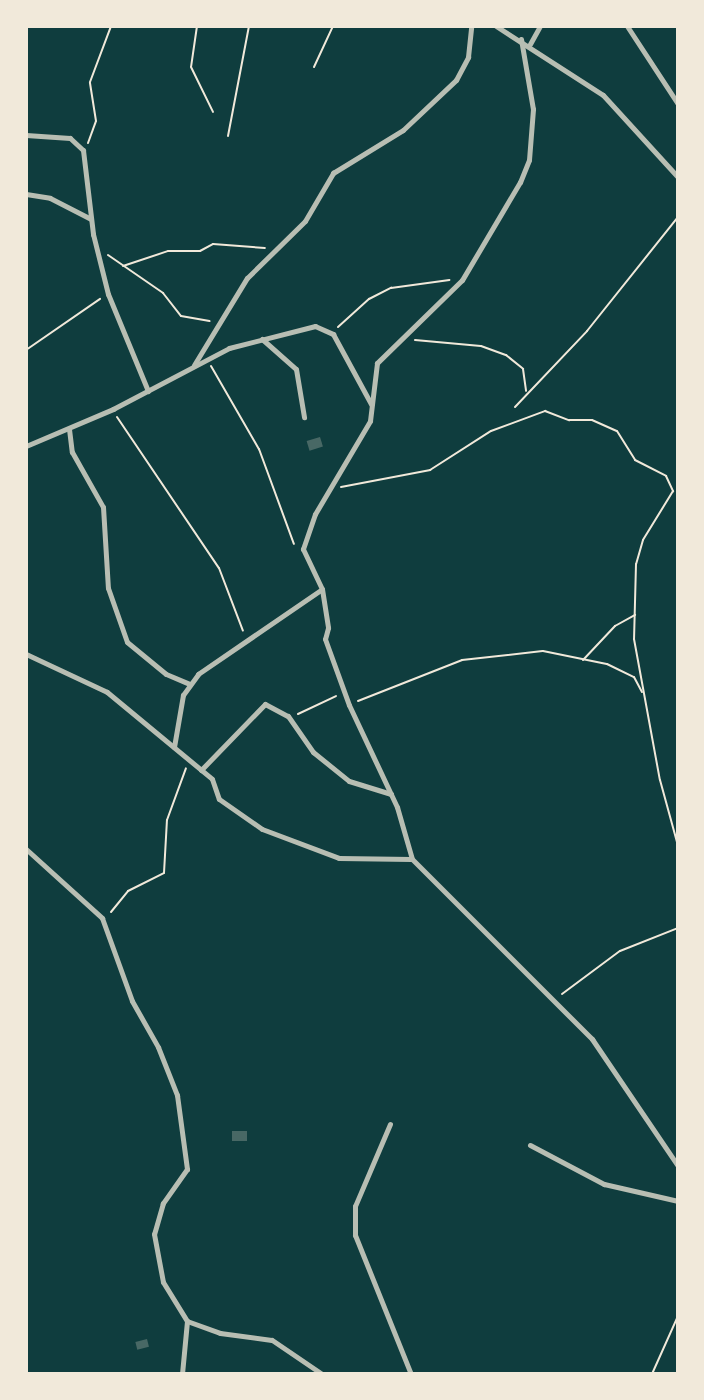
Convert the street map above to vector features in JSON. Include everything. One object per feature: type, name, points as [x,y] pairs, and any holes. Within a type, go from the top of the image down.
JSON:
[{"type":"street","points":[[194,365],[247,278],[305,221],[333,173],[403,130],[456,80],[468,57],[471,26]]},
{"type":"street","points":[[496,26],[530,44],[603,95],[678,177]]},
{"type":"street","points":[[530,44],[540,26]]},
{"type":"street","points":[[627,26],[678,104]]},
{"type":"street","points":[[521,39],[533,109],[529,160],[462,280],[420,326],[401,338],[377,363],[372,407],[365,434],[328,490],[309,526],[304,553],[322,589],[328,628],[325,639],[349,705],[391,794],[412,859],[552,998],[630,1089],[678,1166]]},
{"type":"street","points":[[26,135],[70,138],[83,150],[91,219],[108,294],[148,391]]},
{"type":"street","points":[[26,194],[50,198],[91,219]]},
{"type":"street","points":[[26,446],[113,409],[206,359],[261,339],[315,326],[333,334],[372,407]]},
{"type":"street","points":[[261,339],[296,369],[304,417]]},
{"type":"street","points":[[69,429],[72,452],[103,507],[108,588],[127,642],[166,674],[190,684]]},
{"type":"street","points":[[174,747],[190,684],[292,605],[322,589]]},
{"type":"street","points":[[26,654],[107,692],[212,779],[219,799],[288,843],[339,858],[412,859]]},
{"type":"street","points":[[201,770],[258,707],[265,704],[289,719],[313,752],[349,781],[391,794]]},
{"type":"street","points":[[26,849],[102,918],[132,1001],[177,1095],[187,1169],[163,1203],[154,1234],[163,1282],[187,1321],[182,1374]]},
{"type":"street","points":[[390,1124],[355,1206],[355,1235],[411,1374]]},
{"type":"street","points":[[530,1145],[604,1184],[678,1201]]},
{"type":"street","points":[[187,1321],[220,1333],[272,1340],[322,1374]]},
{"type":"path","points":[[83,150],[96,121],[90,82],[111,26]]},
{"type":"path","points":[[197,26],[190,56],[192,76],[213,112]]},
{"type":"path","points":[[228,136],[249,26]]},
{"type":"path","points":[[314,67],[333,26]]},
{"type":"path","points":[[515,407],[587,331],[678,217]]},
{"type":"path","points":[[123,266],[168,251],[200,251],[213,244],[273,251]]},
{"type":"path","points":[[96,246],[163,293],[181,316],[217,327]]},
{"type":"path","points":[[333,334],[357,308],[391,288],[462,280]]},
{"type":"path","points":[[26,350],[108,294]]},
{"type":"path","points":[[401,338],[481,346],[506,355],[523,369],[526,393]]},
{"type":"path","points":[[206,359],[251,433],[291,539],[304,553]]},
{"type":"path","points":[[113,409],[219,568],[236,602],[246,643]]},
{"type":"path","points":[[328,490],[393,473],[430,470],[491,431],[545,411],[569,420],[592,420],[621,433],[635,460],[672,482],[673,491],[643,540],[636,564],[634,639],[678,846]]},
{"type":"path","points":[[582,661],[615,626],[636,614]]},
{"type":"path","points":[[349,705],[478,657],[543,651],[624,671],[645,697]]},
{"type":"path","points":[[289,719],[337,696],[342,685]]},
{"type":"path","points":[[102,918],[128,891],[164,873],[167,820],[182,790],[187,759]]},
{"type":"path","points":[[552,998],[620,951],[678,928]]},
{"type":"path","points":[[652,1374],[678,1316]]},
{"type":"building","points":[[320,437],[323,447],[310,451],[307,441]]},
{"type":"building","points":[[232,1131],[247,1131],[247,1141],[232,1141]]},
{"type":"building","points":[[147,1339],[149,1347],[137,1350],[135,1342]]}]
